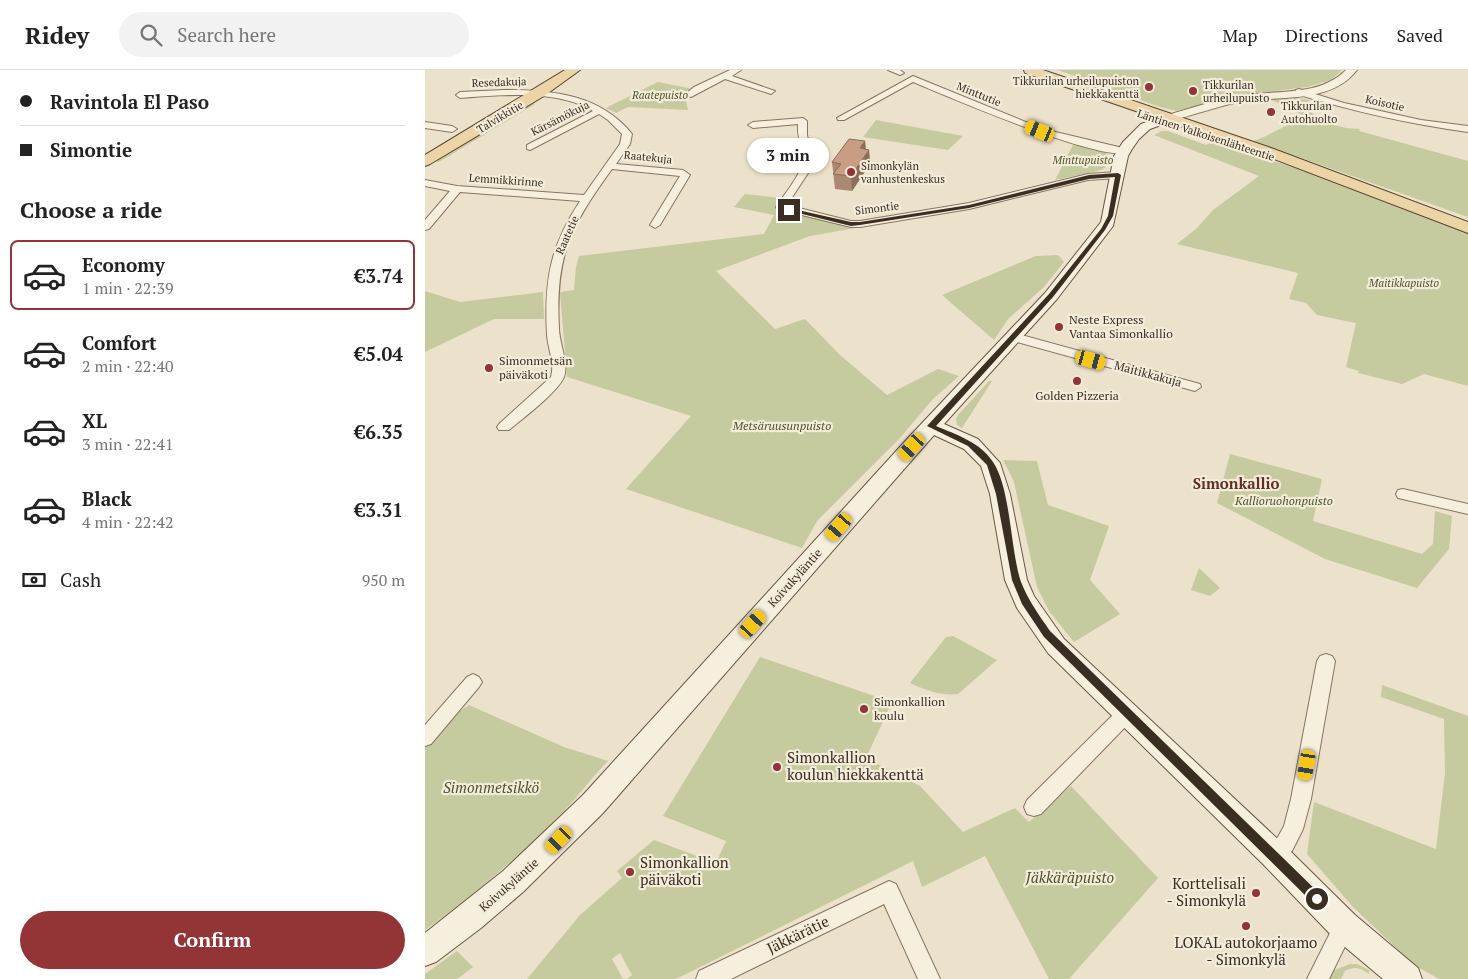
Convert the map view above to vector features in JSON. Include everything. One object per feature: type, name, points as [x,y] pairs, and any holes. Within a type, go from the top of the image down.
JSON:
[{"type":"main road","name":"Talvikkitie","points":[[425,161],[574,70]]},
{"type":"main road","name":"Läntinen Valkoisenlähteentie","points":[[1024,70],[1163,120],[1332,176],[1468,228]]},
{"type":"main road","name":"Läntinen Valkoisenlähteentie","points":[[1030,70],[1163,120]]},
{"type":"main road","points":[[1126,147],[1163,120]]},
{"type":"main road","name":"Koivukyläntie","points":[[425,951],[501,893],[547,852],[593,804],[931,426],[1051,296],[1108,222],[1126,147]]},
{"type":"main road","points":[[931,426],[971,444],[990,463],[1000,494],[1017,580],[1025,601],[1057,646],[1273,854],[1344,926],[1407,979]]},
{"type":"street","points":[[688,95],[737,70]]},
{"type":"street","points":[[1163,120],[1241,98],[1299,92],[1334,85],[1346,77],[1351,70]]},
{"type":"street","points":[[725,76],[771,91]]},
{"type":"street","name":"Minttutie","points":[[841,118],[913,79],[1040,131],[1105,148],[1126,147]]},
{"type":"street","name":"Koisotie","points":[[1299,92],[1342,105],[1421,123],[1468,128]]},
{"type":"street","name":"Resedakuja","points":[[460,95],[539,93]]},
{"type":"street","name":"Raatetie","points":[[504,427],[557,379],[558,365],[553,338],[553,302],[557,260],[563,241],[585,198],[625,144],[627,134],[618,122],[601,110],[578,101],[539,93]]},
{"type":"street","name":"Kärsämökuja","points":[[530,147],[601,110]]},
{"type":"street","name":"Simontie","points":[[753,125],[803,120],[802,135],[808,161],[805,170],[781,206],[851,224],[969,206],[1089,177],[1118,175]]},
{"type":"street","points":[[425,125],[452,129]]},
{"type":"street","name":"Raatekuja","points":[[609,166],[683,173],[685,175],[655,225]]},
{"type":"street","name":"Lemmikkirinne","points":[[425,183],[457,189],[585,198]]},
{"type":"street","points":[[425,226],[457,189]]},
{"type":"street","name":"Maitikkakuja","points":[[1014,337],[1195,387]]},
{"type":"street","points":[[1403,494],[1468,508]]},
{"type":"street","points":[[1273,854],[1285,844],[1293,829],[1301,800],[1326,662]]},
{"type":"street","points":[[425,738],[473,682]]},
{"type":"street","points":[[1034,807],[1127,713]]},
{"type":"street","name":"Jäkkärätie","points":[[707,979],[889,891],[929,979]]},
{"type":"street","points":[[1318,979],[1344,926]]},
{"type":"green space","name":"Tikkurilan urheilupuisto","points":[[1058,70],[1342,70],[1331,80],[1307,87],[1231,97],[1177,111],[1160,107]]},
{"type":"green space","name":"Raatepuisto","points":[[658,82],[693,89],[684,94],[688,110],[628,107],[616,113],[606,108]]},
{"type":"green space","points":[[1290,97],[1310,100],[1305,106],[1322,122],[1346,128],[1360,129],[1359,131],[1468,161],[1468,217],[1253,141],[1294,122],[1308,118],[1268,98]]},
{"type":"green space","points":[[533,103],[535,104],[439,162],[433,161]]},
{"type":"green space","points":[[876,120],[963,136],[948,150],[863,137]]},
{"type":"green space","name":"Maitikkapuisto","points":[[1162,131],[1168,131],[1206,145],[1213,142],[1333,180],[1468,232],[1468,386],[1424,374],[1402,384],[1358,373],[1359,371],[1346,367],[1356,323],[1317,315],[1306,303],[1289,299],[1298,273],[1177,244],[1196,229],[1213,210],[1259,176],[1154,135]]},
{"type":"green space","name":"Minttupuisto","points":[[1075,141],[1106,152],[1109,156],[1105,168],[1055,180]]},
{"type":"green space","points":[[1262,145],[1468,221],[1468,225]]},
{"type":"green space","name":"Metsäruusunpuisto","points":[[745,194],[781,198],[778,202],[778,209],[855,228],[810,236],[716,271],[775,329],[805,319],[840,355],[887,395],[938,369],[959,376],[933,399],[900,438],[817,521],[802,548],[626,489],[691,416],[567,377],[560,292],[574,290],[579,256],[764,234],[774,215],[734,207]]},
{"type":"green space","points":[[1058,255],[1064,262],[1044,287],[1008,319],[994,340],[942,295],[1036,256]]},
{"type":"green space","points":[[425,291],[460,302],[543,292],[544,319],[494,319],[425,352]]},
{"type":"green space","points":[[989,381],[992,381],[962,428],[957,425],[956,419],[958,415]]},
{"type":"green space","name":"Kallioruohonpuisto","points":[[1230,454],[1322,479],[1313,521],[1422,554],[1433,544],[1435,511],[1452,516],[1449,549],[1417,588],[1325,559],[1217,503]]},
{"type":"green space","points":[[1003,460],[1037,461],[1048,505],[1109,526],[1090,580],[1120,614],[1074,642],[1049,611],[1037,587],[1014,482]]},
{"type":"green space","points":[[1199,568],[1220,588],[1210,596],[1191,590]]},
{"type":"green space","points":[[953,636],[997,660],[958,694],[934,692],[910,683],[946,637]]},
{"type":"green space","name":"Jäkkäräpuisto","points":[[760,657],[892,702],[866,758],[920,786],[963,832],[1015,808],[1029,822],[1071,786],[1158,878],[1069,979],[1049,979],[985,856],[922,887],[913,861],[676,979],[627,979],[632,975],[620,953],[612,959],[623,979],[527,979],[580,915],[622,878],[617,871],[654,840],[716,863],[726,841],[663,816]]},
{"type":"green space","points":[[1382,685],[1468,716],[1468,979],[1439,979],[1414,965],[1353,907],[1307,854],[1314,802],[1436,849],[1445,773],[1444,719],[1381,697]]},
{"type":"green space","name":"Simonmetsikkö","points":[[469,705],[564,747],[608,761],[565,810],[532,842],[480,888],[425,930],[425,747],[440,730],[445,729],[451,717]]},
{"type":"green space","points":[[457,951],[473,967],[457,979],[425,979],[425,974]]},
{"type":"green space","points":[[1350,964],[1357,964],[1369,970],[1369,974],[1363,970],[1352,968],[1345,971],[1341,979],[1329,979],[1332,971]]},
{"type":"building","points":[[849,139],[865,141],[860,148],[869,150],[851,176],[833,174],[841,164],[832,162]]},
{"type":"place","name":"Tikkurilan urheilupuiston hiekkakenttä","points":[[1149,87]]},
{"type":"place","name":"Tikkurilan urheilupuisto","points":[[1193,91]]},
{"type":"place","name":"Tikkurilan Autohuolto","points":[[1271,112]]},
{"type":"place","name":"Simonkylän vanhustenkeskus","points":[[851,172]]},
{"type":"place","name":"Neste Express Vantaa Simonkallio","points":[[1059,327]]},
{"type":"place","name":"Simonmetsän päiväkoti","points":[[489,368]]},
{"type":"place","name":"Golden Pizzeria","points":[[1077,381]]},
{"type":"place","name":"Simonkallion koulu","points":[[864,709]]},
{"type":"place","name":"Simonkallion koulun hiekkakenttä","points":[[777,767]]},
{"type":"place","name":"Simonkallion päiväkoti","points":[[630,872]]},
{"type":"place","name":"Korttelisali - Simonkylä","points":[[1256,893]]},
{"type":"place","name":"LOKAL autokorjaamo - Simonkylä","points":[[1246,926]]},
{"type":"district","name":"Simonkallio","points":[[1236,484]]},
{"type":"route","points":[[789,210],[851,224],[860,224],[969,206],[1089,177],[1118,175],[1111,216],[1103,229],[1051,296],[931,426],[971,444],[990,463],[1000,494],[1017,580],[1025,601],[1047,634],[1057,646],[1273,854],[1317,899]]}]
